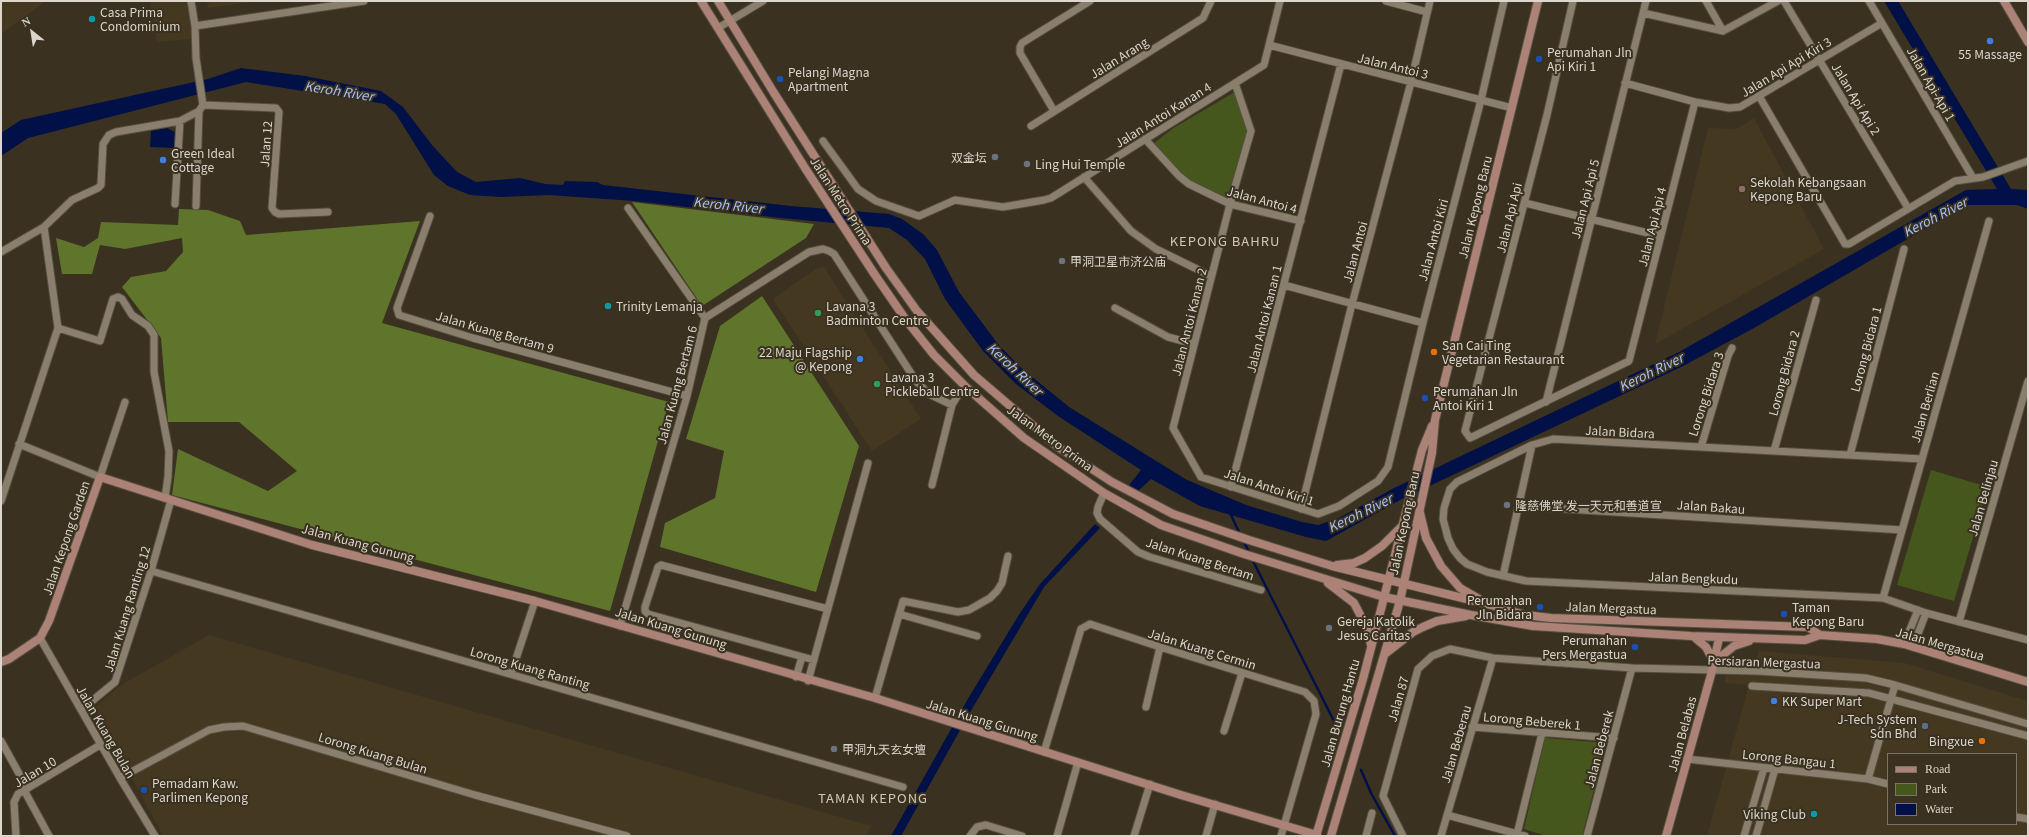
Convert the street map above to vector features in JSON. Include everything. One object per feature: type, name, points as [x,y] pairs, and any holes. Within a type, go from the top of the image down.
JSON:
[{"type":"main road","name":"Jalan Metro Prima","points":[[701,1],[805,168],[875,275],[920,338],[966,388],[1024,438],[1104,493],[1162,525],[1259,559],[1400,601]]},
{"type":"main road","name":"Jalan Metro Prima","points":[[718,1],[886,268],[917,311],[974,375],[1058,447],[1112,482],[1173,514],[1332,566],[1403,585]]},
{"type":"main road","name":"Jalan Kepong Baru","points":[[1400,601],[1432,453],[1435,420],[1538,1]]},
{"type":"main road","points":[[2004,1],[2028,42]]},
{"type":"main road","name":"Jalan Kepong Baru","points":[[1384,597],[1422,450],[1435,420]]},
{"type":"main road","name":"Jalan Kuang Gunung","points":[[100,478],[312,545],[535,601],[808,681],[875,698],[966,728],[1317,836]]},
{"type":"main road","name":"Jalan Kepong Garden","points":[[1,662],[15,656],[40,638],[52,614],[100,478]]},
{"type":"main road","points":[[1420,508],[1426,538],[1441,566],[1460,588],[1491,605]]},
{"type":"main road","points":[[1332,566],[1354,563],[1366,558],[1382,546],[1402,526]]},
{"type":"main road","points":[[1320,578],[1346,595],[1354,603],[1367,628],[1372,646]]},
{"type":"main road","name":"Jalan Mergastua","points":[[1403,585],[1491,605],[1525,615],[1551,618],[1808,627],[1820,636]]},
{"type":"main road","name":"Jalan Burung Hantu","points":[[1317,836],[1372,646],[1384,597]]},
{"type":"main road","points":[[1332,834],[1400,601]]},
{"type":"main road","name":"Jalan Mergastua","points":[[1400,601],[1533,626],[1719,638],[1805,640],[1820,636],[1877,639],[1904,644],[2028,682]]},
{"type":"main road","points":[[1386,653],[1413,632],[1423,627],[1437,621],[1470,615]]},
{"type":"main road","points":[[1704,624],[1719,638],[1729,632],[1749,626]]},
{"type":"main road","points":[[1691,636],[1706,647],[1714,662],[1734,646],[1760,639]]},
{"type":"main road","name":"Jalan Belabas","points":[[1666,836],[1712,671],[1719,638]]},
{"type":"street","points":[[191,1],[195,26],[196,58],[202,106],[196,206]]},
{"type":"street","points":[[195,26],[364,1]]},
{"type":"street","points":[[718,28],[763,1]]},
{"type":"street","points":[[1054,111],[1020,52],[1020,47],[1022,43],[1090,1]]},
{"type":"street","name":"Jalan Arang","points":[[1031,126],[1203,18],[1211,1]]},
{"type":"street","name":"Jalan Antoi Kanan 4","points":[[823,141],[858,189],[876,201],[920,216],[955,200],[1003,207],[1051,198],[1264,65],[1280,1]]},
{"type":"street","points":[[1386,1],[1427,12]]},
{"type":"street","name":"Jalan Antoi","points":[[1301,509],[1352,304],[1411,82],[1430,1]]},
{"type":"street","name":"Jalan Antoi Kiri","points":[[1378,481],[1388,467],[1423,323],[1481,100],[1504,1]]},
{"type":"street","name":"Jalan Api Api","points":[[1546,402],[1470,438],[1465,431],[1525,203],[1573,1]]},
{"type":"street","name":"Jalan Api Api 5","points":[[1546,402],[1646,1]]},
{"type":"street","points":[[1706,1],[1723,31]]},
{"type":"street","points":[[1643,13],[1723,31],[1778,1]]},
{"type":"street","name":"Jalan Api Api 2","points":[[1784,1],[1908,208]]},
{"type":"street","name":"Jalan Api-Api 1","points":[[1869,1],[1973,178]]},
{"type":"street","name":"Jalan Api Api Kiri 3","points":[[1625,84],[1695,102],[1728,108],[1740,107],[1882,23]]},
{"type":"street","name":"Jalan Antoi 3","points":[[1269,45],[1512,108]]},
{"type":"street","name":"Jalan Antoi Kanan 1","points":[[1231,487],[1341,64]]},
{"type":"street","name":"Jalan Antoi Kanan 2","points":[[1173,428],[1230,204],[1251,131],[1235,83]]},
{"type":"street","points":[[1759,96],[1845,244],[1849,244],[1955,181],[1983,177],[2028,161]]},
{"type":"street","name":"Jalan Api Api 4","points":[[1546,402],[1627,363],[1631,357],[1660,236],[1695,102]]},
{"type":"street","points":[[1,252],[44,227],[72,200],[98,188],[101,185],[103,144],[109,135],[116,132],[180,122],[202,106]]},
{"type":"street","name":"Jalan 12","points":[[202,106],[276,108],[278,110],[272,208],[279,214],[328,212]]},
{"type":"street","points":[[175,204],[180,122]]},
{"type":"street","name":"Jalan Antoi 4","points":[[1145,139],[1179,176],[1189,184],[1230,204],[1300,221]]},
{"type":"street","points":[[1084,177],[1130,231],[1156,249],[1212,276]]},
{"type":"street","points":[[1525,203],[1660,236]]},
{"type":"street","points":[[628,208],[705,318]]},
{"type":"street","name":"Jalan Kuang Bertam 9","points":[[430,216],[397,308],[399,314],[473,338],[687,396]]},
{"type":"street","name":"Jalan Berlian","points":[[1883,598],[1989,221]]},
{"type":"street","points":[[1,501],[58,328],[44,227]]},
{"type":"street","name":"Jalan Kuang Bertam 6","points":[[620,626],[687,396],[705,318],[809,252],[823,249],[829,251],[834,254],[916,381],[928,394],[952,405]]},
{"type":"street","name":"Lorong Bidara 1","points":[[1850,455],[1904,249]]},
{"type":"street","points":[[1284,285],[1423,323]]},
{"type":"street","name":"Jalan Kuang Ranting 12","points":[[58,328],[100,341],[114,299],[118,297],[122,298],[132,315],[148,326],[154,335],[153,365],[169,450],[168,499],[151,571],[115,682],[81,710]]},
{"type":"street","name":"Lorong Bidara 2","points":[[1774,451],[1816,300]]},
{"type":"street","points":[[1115,308],[1168,337],[1194,344]]},
{"type":"street","name":"Lorong Bidara 3","points":[[1700,447],[1728,356],[1732,348]]},
{"type":"street","name":"Jalan Belinjau","points":[[1959,622],[2026,397],[2028,381]]},
{"type":"street","points":[[932,485],[952,405],[958,395],[966,388]]},
{"type":"street","name":"Jalan Kepong Garden","points":[[100,478],[125,402]]},
{"type":"street","name":"Jalan Antoi Kiri 1","points":[[1173,428],[1201,476],[1318,514],[1339,506],[1378,481]]},
{"type":"street","name":"Jalan Bidara","points":[[1503,576],[1487,572],[1467,564],[1460,558],[1448,538],[1443,519],[1444,508],[1450,489],[1457,482],[1532,445],[1553,439],[1922,459]]},
{"type":"street","name":"Jalan Kuang Gunung","points":[[19,444],[100,478]]},
{"type":"street","points":[[1503,576],[1532,445]]},
{"type":"street","points":[[808,681],[868,463]]},
{"type":"street","name":"Jalan Kuang Bertam","points":[[1104,493],[1097,512],[1100,519],[1138,552],[1150,558],[1261,590]]},
{"type":"street","name":"Jalan Bakau","points":[[1519,506],[1902,530]]},
{"type":"street","points":[[875,698],[903,601],[958,612],[969,610],[990,598],[997,591],[1002,583],[1008,556]]},
{"type":"street","points":[[814,660],[648,614],[645,611],[645,607],[658,568],[665,566],[828,609]]},
{"type":"street","name":"Lorong Kuang Ranting","points":[[151,571],[903,787]]},
{"type":"street","name":"Jalan Bengkudu","points":[[1503,576],[1526,581],[1647,588],[1772,592],[1883,598],[1926,613],[2028,640]]},
{"type":"street","points":[[511,674],[535,601]]},
{"type":"street","points":[[1904,644],[1918,610]]},
{"type":"street","points":[[1913,647],[1926,613]]},
{"type":"street","points":[[899,614],[977,636]]},
{"type":"street","name":"Jalan Kuang Cermin","points":[[1044,752],[1082,629],[1090,624],[1305,692],[1311,696],[1316,708],[1281,836]]},
{"type":"street","name":"Jalan Kuang Bulan","points":[[40,638],[100,745],[154,836]]},
{"type":"street","points":[[1146,707],[1160,647]]},
{"type":"street","name":"Jalan 87","points":[[1403,836],[1383,798],[1418,668],[1432,656],[1450,649],[1493,658]]},
{"type":"street","points":[[796,677],[802,657]]},
{"type":"street","name":"Persiaran Mergastua","points":[[1493,658],[1632,668],[1756,671],[1866,678],[1895,684],[2028,724]]},
{"type":"street","name":"Jalan Beberau","points":[[1441,836],[1493,658]]},
{"type":"street","name":"Jalan Beberek","points":[[1587,836],[1632,668]]},
{"type":"street","points":[[1224,731],[1242,673]]},
{"type":"street","points":[[1868,779],[1895,684]]},
{"type":"street","points":[[1752,686],[1851,691],[1891,698],[2028,736]]},
{"type":"street","name":"Lorong Kuang Bulan","points":[[120,778],[209,730],[224,727],[244,726],[475,795],[627,836]]},
{"type":"street","name":"Lorong Beberek 1","points":[[1472,727],[1614,738]]},
{"type":"street","points":[[1517,834],[1542,733]]},
{"type":"street","points":[[1,741],[48,836]]},
{"type":"street","name":"Jalan 10","points":[[16,836],[14,802],[18,794],[100,745]]},
{"type":"street","name":"Lorong Bangau 1","points":[[1687,760],[1868,779],[1887,784]]},
{"type":"street","points":[[1057,836],[1078,762]]},
{"type":"street","points":[[1744,836],[1764,768]]},
{"type":"street","points":[[1756,836],[1775,769]]},
{"type":"street","points":[[1134,836],[1150,784]]},
{"type":"street","points":[[1206,836],[1215,804]]},
{"type":"street","points":[[1366,836],[1372,813]]},
{"type":"street","points":[[1447,815],[1526,836]]},
{"type":"street","points":[[2017,817],[2028,819]]},
{"type":"street","points":[[970,836],[977,827],[986,825],[1022,836]]},
{"type":"shaded area","points":[[1,1],[46,1],[1,34]]},
{"type":"shaded area","points":[[150,1],[187,1],[192,39],[157,42]]},
{"type":"shaded area","points":[[207,1],[259,1],[208,8]]},
{"type":"shaded area","name":"Sekolah Kebangsaan Kepong Baru","points":[[1754,118],[1824,249],[1655,344],[1708,128],[1736,129]]},
{"type":"shaded area","points":[[824,267],[921,419],[872,451],[773,299],[817,268]]},
{"type":"shaded area","points":[[209,635],[871,826],[866,836],[163,836],[94,708],[121,685]]},
{"type":"shaded area","points":[[1759,651],[1905,663],[2028,701],[2028,836],[1707,836],[1749,685],[1725,683],[1727,660],[1756,662]]},
{"type":"green space","points":[[1238,90],[1251,131],[1230,204],[1189,184],[1152,145],[1172,129]]},
{"type":"green space","points":[[632,202],[814,224],[806,238],[702,306]]},
{"type":"green space","points":[[179,209],[208,210],[240,221],[246,235],[420,221],[382,323],[669,402],[610,611],[172,495],[178,449],[268,491],[297,471],[239,422],[168,422],[161,338],[122,287],[131,277],[166,271],[183,252],[182,238],[125,249],[100,245],[92,274],[62,274],[56,238],[84,247],[98,238],[101,222],[178,225]]},
{"type":"green space","points":[[762,296],[859,446],[816,592],[660,547],[665,523],[715,498],[724,451],[686,439],[720,326]]},
{"type":"green space","points":[[1931,470],[1988,487],[1954,601],[1897,585]]},
{"type":"green space","points":[[1545,738],[1606,743],[1582,836],[1547,836],[1524,829]]},
{"type":"water","name":"Keroh River","points":[[1884,1],[1898,1],[2011,189],[2028,190],[2028,209],[2017,205],[1966,205],[1754,328],[1683,366],[1402,499],[1326,541],[1306,537],[1200,506],[1151,479],[1138,491],[1130,487],[1130,484],[1141,470],[1058,416],[1016,384],[983,351],[945,299],[925,259],[907,240],[889,228],[781,218],[635,201],[549,195],[501,197],[470,195],[448,186],[434,175],[396,114],[385,104],[246,82],[28,138],[1,156],[1,133],[21,120],[208,79],[241,68],[305,76],[381,91],[403,107],[432,145],[457,172],[476,182],[520,178],[545,184],[563,185],[565,181],[597,182],[603,185],[791,206],[889,214],[902,219],[923,234],[937,250],[959,292],[998,344],[1020,367],[1069,407],[1187,480],[1246,505],[1302,522],[1318,525],[1339,518],[1394,488],[1679,352],[1966,190],[1997,189]]},
{"type":"water","points":[[167,128],[175,132],[174,148],[150,147],[151,131]]},
{"type":"water","points":[[1095,524],[1100,528],[1044,587],[969,714],[901,836],[891,836],[969,697],[1020,613],[1040,584]]},
{"type":"waterway","points":[[1230,513],[1240,534]]},
{"type":"waterway","points":[[1243,540],[1250,554]]},
{"type":"waterway","points":[[1252,559],[1339,731]]},
{"type":"waterway","points":[[1361,770],[1371,793],[1395,836]]},
{"type":"place","name":"Casa Prima Condominium","points":[[92,19]]},
{"type":"place","name":"55 Massage","points":[[1990,41]]},
{"type":"place","name":"Perumahan Jln Api Kiri 1","points":[[1539,59]]},
{"type":"place","name":"Pelangi Magna Apartment","points":[[780,79]]},
{"type":"place","name":"双金坛","points":[[995,157]]},
{"type":"place","name":"Green Ideal Cottage","points":[[163,160]]},
{"type":"place","name":"Ling Hui Temple","points":[[1027,164]]},
{"type":"place","name":"Sekolah Kebangsaan Kepong Baru","points":[[1742,189]]},
{"type":"place","name":"甲洞卫星市济公庙","points":[[1062,261]]},
{"type":"place","name":"Trinity Lemanja","points":[[608,306]]},
{"type":"place","name":"Lavana 3 Badminton Centre","points":[[818,313]]},
{"type":"place","name":"San Cai Ting Vegetarian Restaurant","points":[[1434,352]]},
{"type":"place","name":"22 Maju Flagship @ Kepong","points":[[860,359]]},
{"type":"place","name":"Lavana 3 Pickleball Centre","points":[[877,384]]},
{"type":"place","name":"Perumahan Jln Antoi Kiri 1","points":[[1425,398]]},
{"type":"place","name":"隆慈佛堂 发一天元和善道宣","points":[[1507,505]]},
{"type":"place","name":"Perumahan Jln Bidara","points":[[1540,607]]},
{"type":"place","name":"Taman Kepong Baru","points":[[1784,614]]},
{"type":"place","name":"Gereja Katolik Jesus Caritas","points":[[1329,628]]},
{"type":"place","name":"Perumahan Pers Mergastua","points":[[1635,647]]},
{"type":"place","name":"KK Super Mart","points":[[1774,701]]},
{"type":"place","name":"J-Tech System Sdn Bhd","points":[[1925,726]]},
{"type":"place","name":"Bingxue","points":[[1982,741]]},
{"type":"place","name":"甲洞九天玄女壇","points":[[834,749]]},
{"type":"place","name":"Pemadam Kaw. Parlimen Kepong","points":[[144,790]]},
{"type":"place","name":"Viking Club","points":[[1814,814]]},
{"type":"district","name":"KEPONG BAHRU","points":[[1225,241]]},
{"type":"district","name":"TAMAN KEPONG","points":[[873,798]]}]
